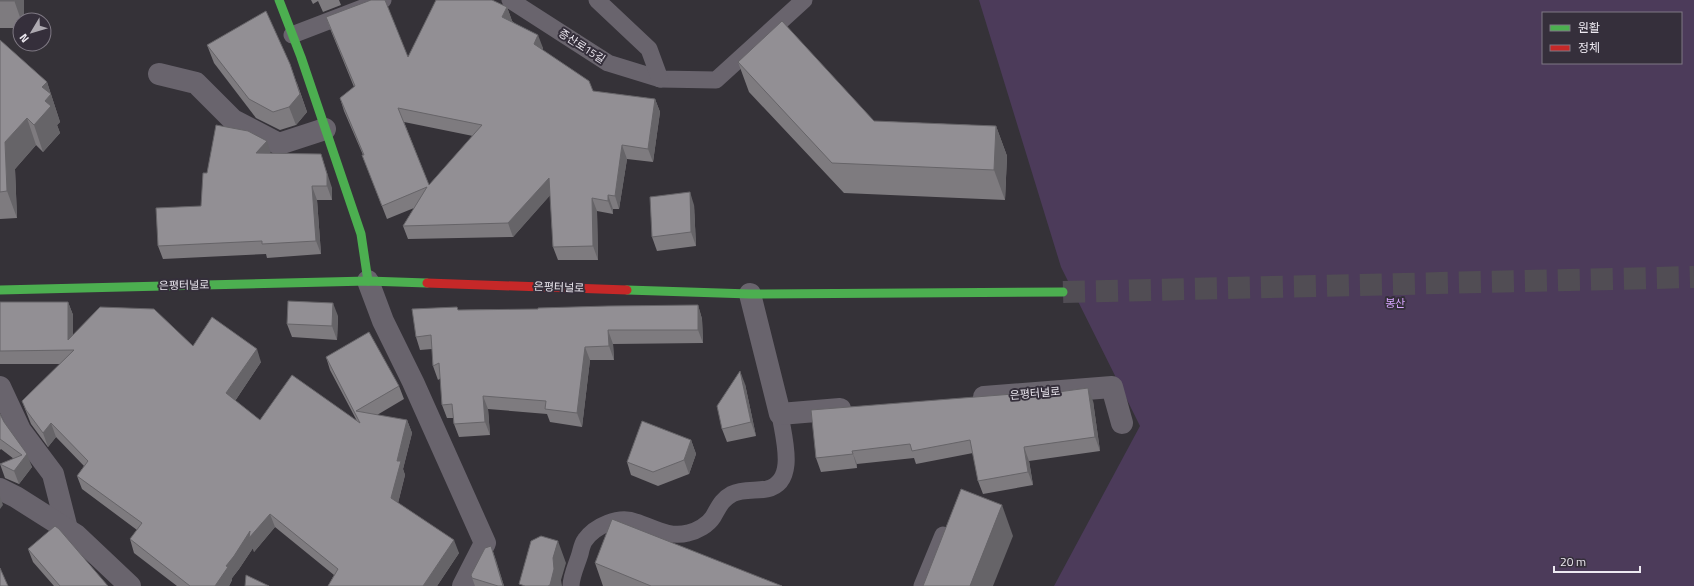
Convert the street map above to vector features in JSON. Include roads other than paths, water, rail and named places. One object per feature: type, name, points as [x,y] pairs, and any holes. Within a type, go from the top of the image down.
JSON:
[{"type":"main road","points":[[279,0],[361,234],[368,281]]},
{"type":"main road","name":"은평터널로","points":[[0,290],[368,281],[750,294],[1063,292]]},
{"type":"street","points":[[159,74],[196,83],[233,120],[279,144],[325,129]]},
{"type":"street","points":[[368,281],[383,321],[413,382],[485,543],[463,586]]},
{"type":"street","points":[[750,294],[780,414],[859,408]]},
{"type":"street","points":[[0,387],[20,430],[53,474],[67,529]]},
{"type":"street","name":"은평터널로","points":[[962,399],[1112,387],[1122,423]]},
{"type":"street","points":[[0,489],[16,497],[76,535],[130,586]]},
{"type":"lane","points":[[292,35],[383,0]]},
{"type":"lane","name":"증산로15길","points":[[510,0],[608,63],[660,79],[716,80],[804,0]]},
{"type":"lane","points":[[597,0],[649,49],[660,79]]},
{"type":"lane","points":[[571,586],[584,541],[598,528],[608,522],[621,520],[635,521],[673,535],[689,533],[704,526],[713,517],[720,502],[733,493],[769,488],[780,482],[787,467],[780,414]]},
{"type":"lane","points":[[922,586],[943,535]]},
{"type":"tunnel","points":[[1063,292],[1694,277]]},
{"type":"park label","name":"봉산","points":[[1395,303]]}]
